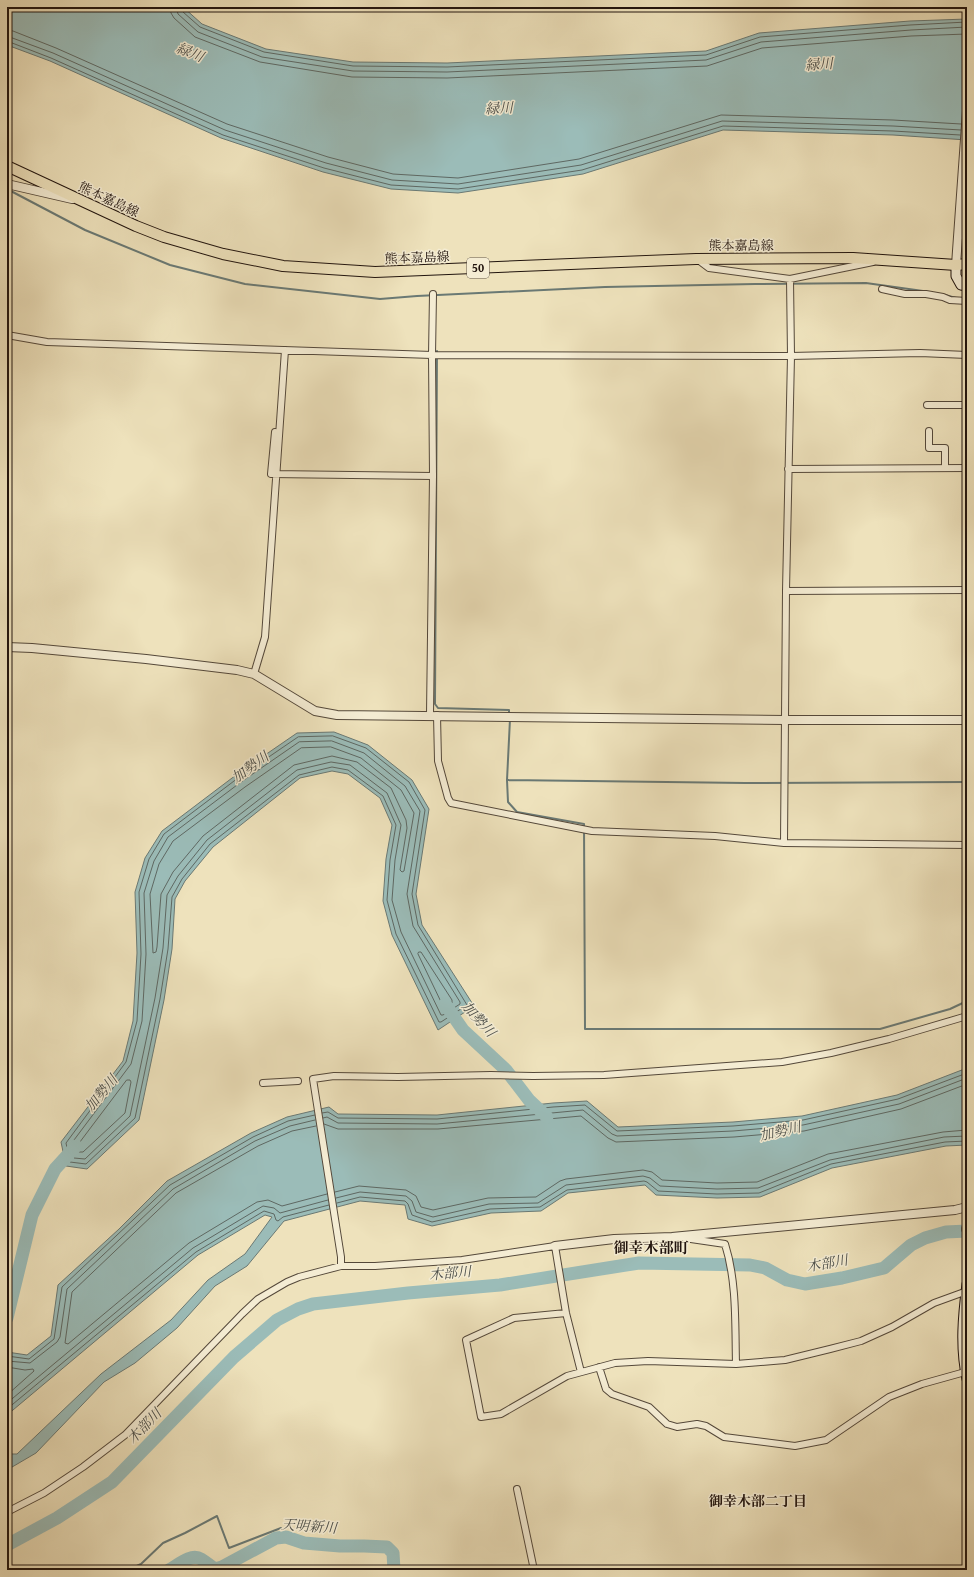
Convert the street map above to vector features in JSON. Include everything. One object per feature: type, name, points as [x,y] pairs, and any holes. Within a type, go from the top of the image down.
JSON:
[{"type":"main road","name":"熊本嘉島線","points":[[7,166],[136,226],[195,247],[243,259],[283,266],[374,272],[696,258],[853,258],[881,261],[956,260],[967,264]]},
{"type":"main road","points":[[956,260],[956,276],[961,285],[967,286]]},
{"type":"main road","points":[[966,1375],[962,1337],[967,1289]]},
{"type":"street","points":[[956,260],[967,111]]},
{"type":"street","points":[[7,184],[82,200]]},
{"type":"street","points":[[696,258],[710,268],[790,279],[881,261]]},
{"type":"street","points":[[784,843],[786,590],[791,356],[790,279]]},
{"type":"street","points":[[882,289],[905,294],[926,294],[943,296],[950,300],[967,301]]},
{"type":"street","points":[[433,294],[433,715],[438,761],[448,798],[452,803],[592,831],[715,836],[784,843],[967,845]]},
{"type":"street","points":[[7,335],[47,342],[432,355],[791,356],[920,353],[967,355],[967,314]]},
{"type":"street","points":[[284,350],[271,474],[433,476]]},
{"type":"street","points":[[927,404],[967,405]]},
{"type":"street","points":[[929,431],[929,448],[944,448],[945,468]]},
{"type":"street","points":[[788,469],[967,468]]},
{"type":"street","points":[[254,674],[265,637],[277,474]]},
{"type":"street","points":[[786,590],[967,590]]},
{"type":"street","points":[[7,647],[146,659],[237,670],[254,674],[315,712],[337,715],[785,720],[967,720]]},
{"type":"street","points":[[341,1266],[341,1257],[313,1079],[334,1076],[398,1077],[604,1075],[782,1062],[875,1043],[967,1016]]},
{"type":"street","points":[[263,1083],[298,1082]]},
{"type":"street","points":[[7,1512],[44,1493],[83,1467],[125,1435],[258,1299],[287,1282],[299,1277],[341,1266],[375,1266],[462,1260],[614,1239],[672,1237],[948,1211],[967,1207]]},
{"type":"street","points":[[672,1237],[725,1244],[732,1281],[736,1364]]},
{"type":"street","points":[[555,1246],[566,1312],[581,1372]]},
{"type":"street","points":[[566,1312],[514,1318],[466,1340],[481,1417],[501,1414],[567,1376],[615,1363],[648,1361],[736,1364],[785,1360],[861,1341],[892,1327],[934,1303],[967,1289]]},
{"type":"street","points":[[599,1367],[606,1389],[612,1394],[649,1407],[667,1424],[677,1426],[697,1424],[706,1426],[724,1437],[795,1446],[826,1440],[889,1397],[922,1384],[966,1375]]},
{"type":"street","points":[[517,1489],[534,1570]]},
{"type":"water","name":"緑川","points":[[7,7],[183,7],[202,24],[266,49],[353,62],[447,63],[706,51],[759,33],[910,21],[967,19],[967,140],[893,135],[723,130],[583,174],[458,193],[391,189],[323,172],[221,138],[50,61],[7,45]]},
{"type":"water","points":[[334,732],[368,745],[412,780],[429,809],[416,894],[422,925],[474,1006],[438,1030],[392,935],[383,901],[386,859],[392,825],[380,798],[348,774],[332,771],[300,778],[213,847],[185,881],[175,899],[172,949],[164,1000],[139,1120],[87,1169],[66,1166],[61,1142],[123,1061],[133,1021],[137,953],[135,892],[145,858],[162,831],[236,775],[297,733]]},
{"type":"water","points":[[967,1068],[967,1145],[946,1146],[832,1168],[760,1197],[717,1198],[656,1195],[645,1185],[568,1193],[541,1211],[491,1213],[432,1226],[408,1219],[405,1205],[360,1201],[284,1221],[247,1266],[215,1286],[177,1328],[135,1363],[104,1382],[36,1453],[7,1470],[7,1454],[17,1454],[101,1374],[171,1320],[208,1280],[245,1254],[272,1217],[265,1215],[198,1255],[7,1415],[7,1352],[27,1355],[51,1336],[58,1285],[119,1229],[167,1181],[251,1133],[287,1117],[329,1107],[338,1114],[437,1115],[587,1101],[618,1127],[733,1122],[802,1116],[897,1095]]},
{"type":"waterway","points":[[7,189],[85,230],[170,265],[245,284],[380,299],[605,287],[755,284],[866,283],[923,291]]},
{"type":"waterway","points":[[945,295],[956,298]]},
{"type":"waterway","points":[[437,351],[435,704],[438,708],[509,710],[509,715]]},
{"type":"waterway","points":[[510,719],[507,780],[508,802],[517,812],[584,824],[585,1029],[880,1029],[950,1009],[967,1001]]},
{"type":"waterway","points":[[507,780],[745,783],[967,782]]},
{"type":"waterway","name":"加勢川","points":[[445,1004],[463,1030],[506,1070],[529,1100],[547,1117]]},
{"type":"waterway","name":"加勢川","points":[[7,1318],[32,1215],[55,1169],[76,1146]]},
{"type":"waterway","name":"木部川","points":[[7,1545],[57,1518],[112,1482],[234,1357],[277,1320],[298,1309],[313,1304],[408,1293],[500,1285],[639,1263],[750,1265],[765,1268],[787,1280],[805,1284],[842,1278],[884,1268],[911,1245],[925,1238],[946,1232],[967,1231]]},
{"type":"waterway","points":[[128,1570],[141,1564],[163,1543],[217,1516],[229,1548],[281,1528],[282,1540]]},
{"type":"waterway","name":"天明新川","points":[[169,1570],[193,1557],[201,1559],[215,1569],[222,1567],[276,1538],[286,1537],[304,1543],[340,1546],[387,1547],[393,1553],[394,1570]]},
{"type":"district","name":"御幸木部町","points":[[651,1248]]},
{"type":"district","name":"御幸木部二丁目","points":[[758,1501]]}]
